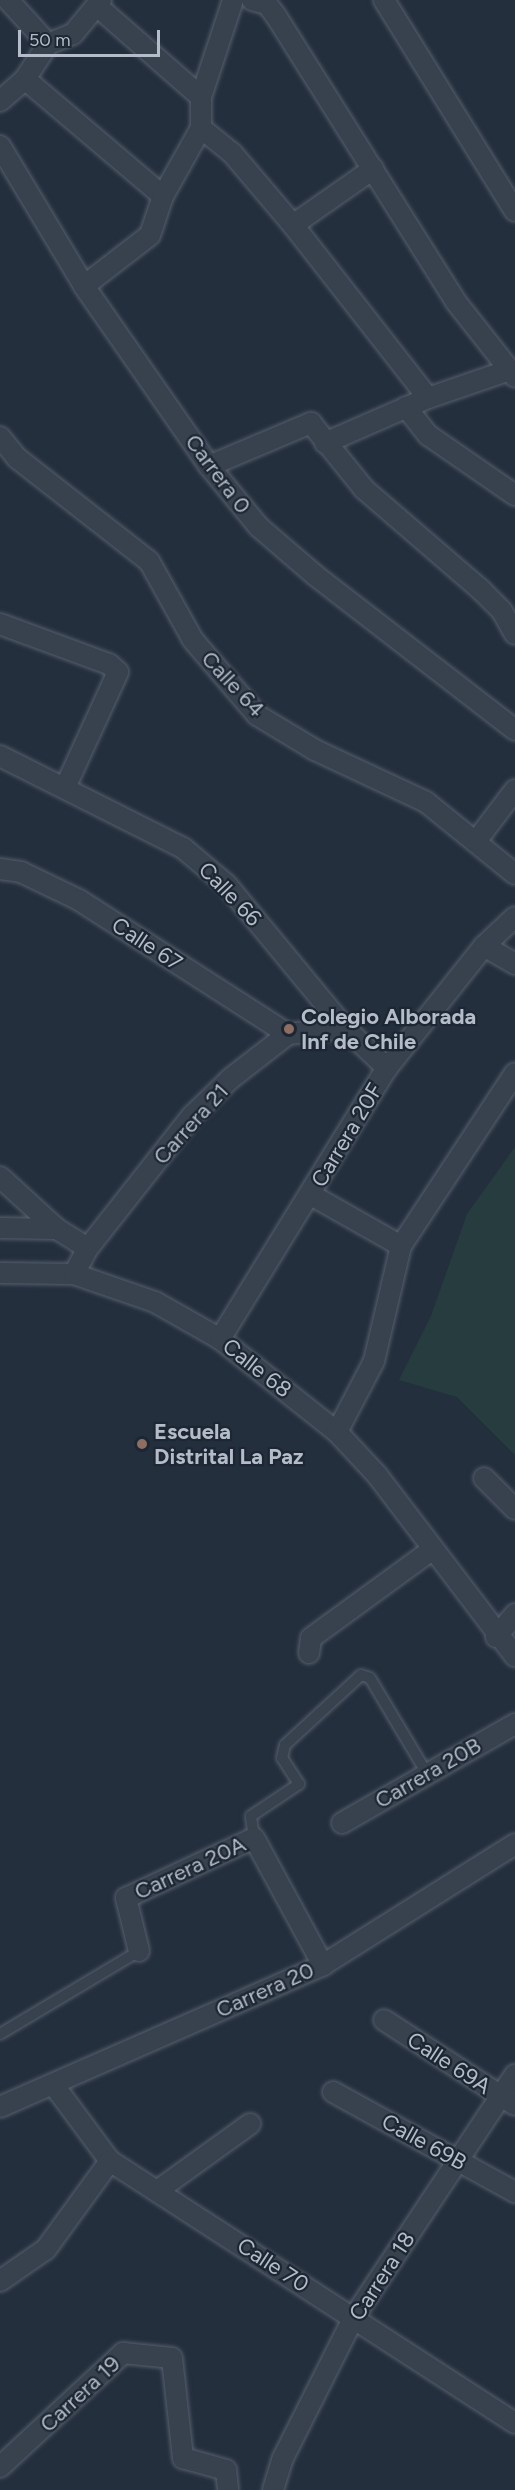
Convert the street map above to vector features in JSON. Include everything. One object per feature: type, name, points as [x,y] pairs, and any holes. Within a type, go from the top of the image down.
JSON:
[{"type":"street","points":[[8,0],[48,44]]},
{"type":"street","points":[[84,286],[150,235],[163,196],[201,128],[201,97],[233,0]]},
{"type":"street","points":[[252,0],[267,4],[276,16],[456,302],[513,374],[428,398],[325,443]]},
{"type":"street","points":[[384,0],[515,211]]},
{"type":"street","points":[[0,101],[25,79],[48,44],[64,41],[99,3],[201,97]]},
{"type":"street","points":[[25,79],[163,196]]},
{"type":"street","points":[[201,128],[232,153],[292,225],[428,398]]},
{"type":"street","name":"Carrera 0","points":[[0,146],[84,286],[209,466],[259,527],[316,576],[515,730]]},
{"type":"street","points":[[292,225],[373,169]]},
{"type":"street","points":[[406,408],[428,435],[515,495]]},
{"type":"street","points":[[209,466],[311,423],[364,489],[502,611],[515,634]]},
{"type":"street","name":"Calle 64","points":[[0,437],[17,458],[149,561],[193,640],[257,715],[315,750],[426,802],[477,840],[515,874]]},
{"type":"street","points":[[0,624],[109,664],[118,672],[65,788]]},
{"type":"street","name":"Calle 66","points":[[0,756],[183,848],[227,885],[345,1028],[387,1068]]},
{"type":"street","points":[[477,840],[515,790]]},
{"type":"street","name":"Calle 67","points":[[0,868],[21,872],[79,900],[288,1034]]},
{"type":"street","name":"Carrera 20F","points":[[220,1339],[312,1195],[387,1068],[484,945],[515,917]]},
{"type":"street","points":[[484,945],[515,964]]},
{"type":"street","points":[[288,1034],[345,1028]]},
{"type":"street","name":"Carrera 21","points":[[74,1274],[88,1248],[192,1116],[288,1034]]},
{"type":"street","points":[[337,1432],[374,1361],[401,1246],[515,1073]]},
{"type":"street","points":[[0,1177],[57,1229],[88,1248]]},
{"type":"street","points":[[312,1195],[401,1246]]},
{"type":"street","points":[[0,1228],[57,1229]]},
{"type":"street","name":"Calle 68","points":[[0,1273],[74,1274],[155,1302],[220,1339],[337,1432],[433,1548],[496,1637],[515,1656]]},
{"type":"street","points":[[484,1478],[515,1509]]},
{"type":"street","points":[[309,1653],[311,1638],[433,1548]]},
{"type":"street","points":[[496,1637],[515,1614]]},
{"type":"street","name":"Carrera 20B","points":[[342,1823],[426,1772],[515,1724]]},
{"type":"street","points":[[254,1838],[323,1965]]},
{"type":"street","name":"Carrera 20A","points":[[139,1951],[126,1898],[254,1838]]},
{"type":"street","name":"Carrera 20","points":[[2,2100],[53,2084],[323,1965],[515,1844]]},
{"type":"street","name":"Calle 69A","points":[[384,2020],[508,2101]]},
{"type":"street","name":"Carrera 18","points":[[273,2490],[282,2460],[354,2317],[458,2162],[508,2101],[515,2075]]},
{"type":"street","name":"Calle 70","points":[[53,2084],[110,2161],[515,2423]]},
{"type":"street","name":"Calle 69B","points":[[333,2092],[515,2192]]},
{"type":"street","points":[[157,2192],[250,2124]]},
{"type":"street","points":[[0,2281],[46,2249],[110,2161]]},
{"type":"street","name":"Carrera 19","points":[[0,2467],[123,2353],[172,2358],[183,2458],[226,2470],[228,2490]]},
{"type":"lane","points":[[254,1838],[251,1816],[299,1784],[282,1758],[285,1745],[361,1675],[370,1678],[426,1772]]},
{"type":"lane","points":[[0,2034],[139,1951]]},
{"type":"green space","points":[[515,1147],[515,1455],[457,1397],[399,1380],[431,1316],[467,1214]]},
{"type":"place","name":"Colegio Alborada Inf de Chile","points":[[289,1029]]},
{"type":"place","name":"Escuela Distrital La Paz","points":[[142,1444]]}]
